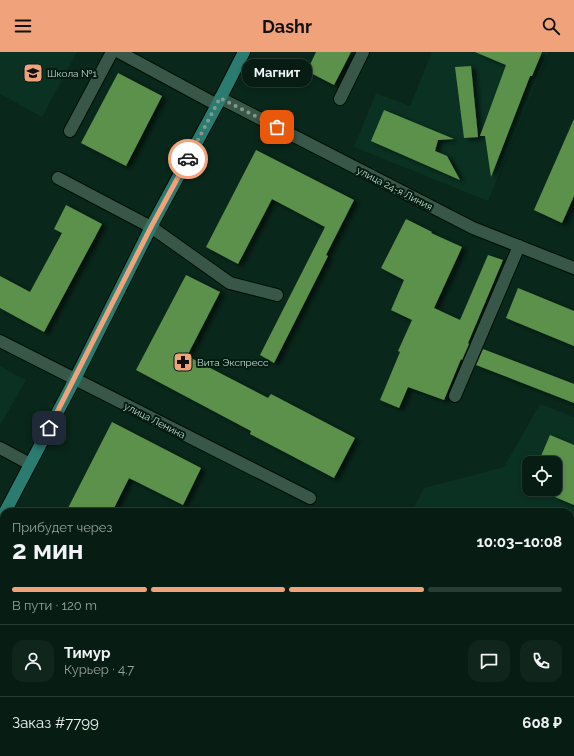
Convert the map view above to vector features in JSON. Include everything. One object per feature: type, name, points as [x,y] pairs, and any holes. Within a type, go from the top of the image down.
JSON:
[{"type":"main road","points":[[7,508],[75,379],[151,227],[219,102],[244,52]]},
{"type":"street","points":[[70,131],[112,52]]},
{"type":"street","name":"улица 24-я Линия","points":[[119,52],[473,228],[574,268]]},
{"type":"street","points":[[340,99],[363,52]]},
{"type":"street","points":[[58,178],[151,227],[230,283],[277,295]]},
{"type":"street","points":[[455,396],[519,246]]},
{"type":"street","name":"улица Ленина","points":[[0,341],[310,498]]},
{"type":"street","points":[[0,448],[30,464]]},
{"type":"shaded area","name":"Школа №1","points":[[0,52],[77,52],[42,117],[0,94]]},
{"type":"shaded area","points":[[432,52],[549,52],[488,201],[354,147],[376,93],[410,106]]},
{"type":"shaded area","points":[[0,366],[26,380],[0,426]]},
{"type":"shaded area","points":[[540,404],[574,417],[574,508],[414,508],[424,488],[504,467]]},
{"type":"building","points":[[316,52],[351,52],[334,85],[307,71]]},
{"type":"building","points":[[475,52],[542,52],[532,76],[530,76],[491,177],[485,136],[480,136],[506,65]]},
{"type":"building","points":[[471,66],[478,137],[464,138],[455,67]]},
{"type":"building","points":[[118,73],[162,96],[126,166],[81,143]]},
{"type":"building","points":[[384,110],[454,139],[438,140],[435,151],[447,156],[460,180],[371,141]]},
{"type":"building","points":[[574,119],[574,196],[562,223],[534,210]]},
{"type":"building","points":[[256,150],[354,200],[326,255],[328,256],[274,363],[260,355],[325,227],[272,199],[238,264],[206,247]]},
{"type":"building","points":[[66,205],[102,224],[44,332],[0,308],[0,276],[30,292],[62,233],[54,229]]},
{"type":"building","points":[[406,219],[432,232],[431,233],[462,247],[434,308],[460,320],[488,255],[503,260],[468,343],[469,344],[444,400],[408,387],[399,408],[380,400],[400,352],[398,351],[412,320],[391,310],[404,280],[381,268]]},
{"type":"building","points":[[186,275],[220,292],[187,356],[268,398],[271,394],[355,438],[334,478],[250,434],[251,431],[136,370]]},
{"type":"building","points":[[518,288],[574,311],[574,346],[506,318]]},
{"type":"building","points":[[483,349],[574,384],[574,403],[476,365]]},
{"type":"building","points":[[112,422],[201,468],[183,505],[129,478],[114,508],[68,508]]},
{"type":"building","points":[[550,435],[574,445],[574,505],[555,497],[562,496],[562,456],[541,456]]},
{"type":"way so far","points":[[188,159],[220,98],[277,127]]},
{"type":"place","name":"Школа №1","points":[[33,73]]},
{"type":"place","name":"Магнит","points":[[277,127]]},
{"type":"place","name":"Вита Экспресс","points":[[183,362]]},
{"type":"route","points":[[49,428],[151,227],[188,159]]}]
